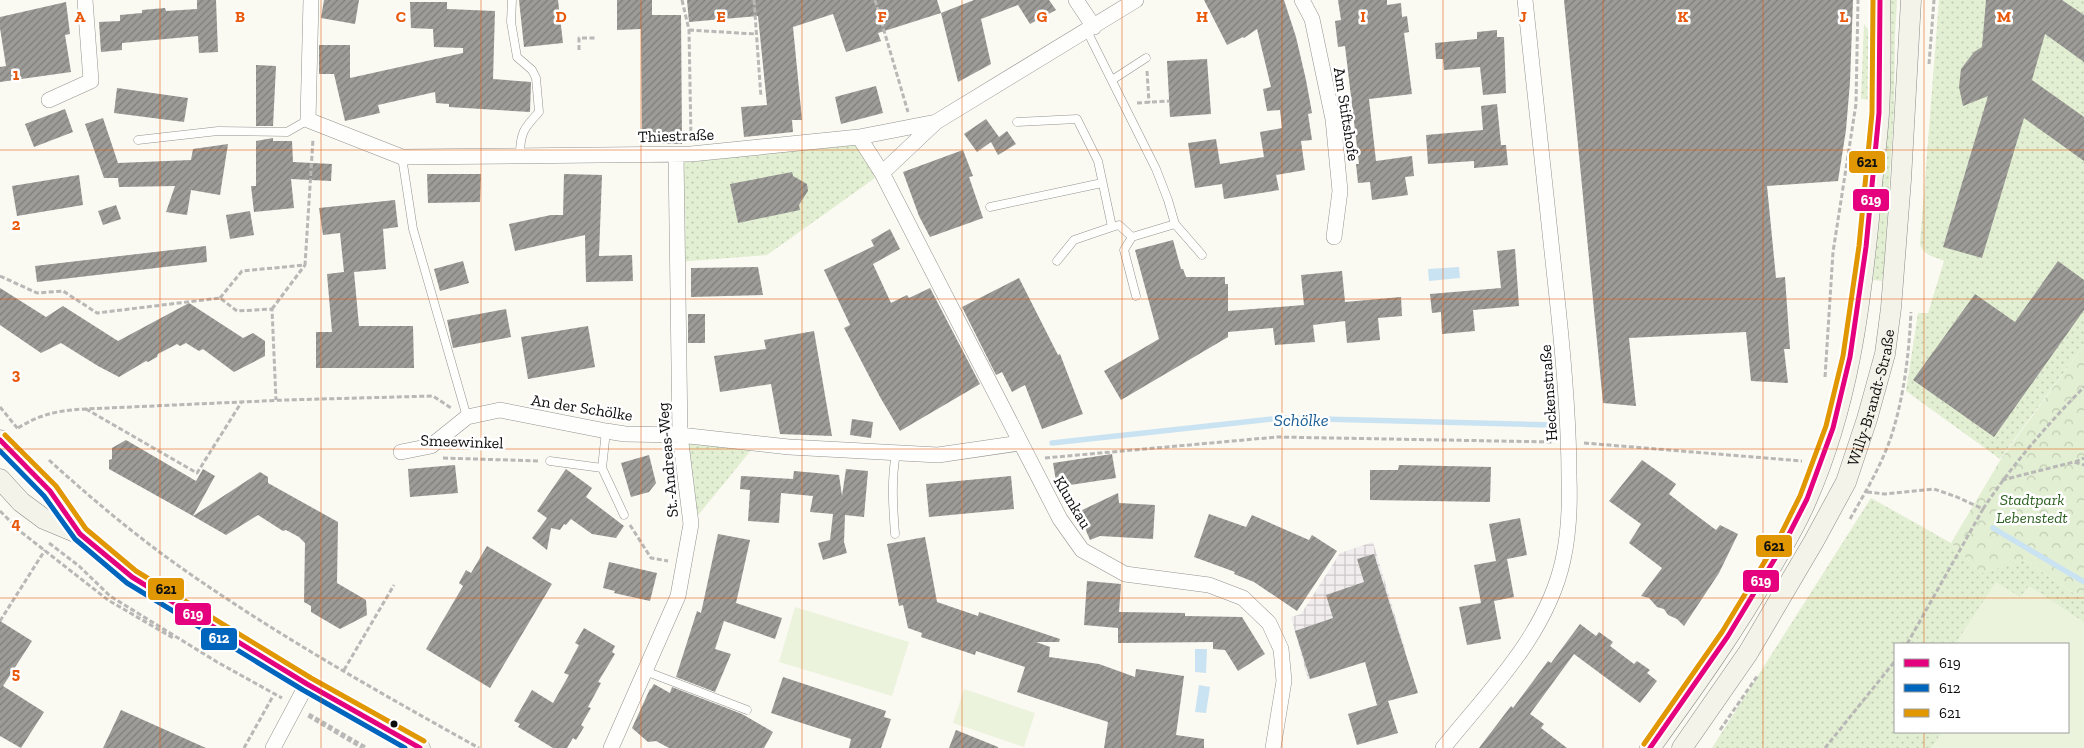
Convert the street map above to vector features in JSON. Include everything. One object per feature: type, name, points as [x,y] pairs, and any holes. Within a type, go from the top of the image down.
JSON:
[{"type":"street","points":[[49,100],[91,81],[85,0]]},
{"type":"street","points":[[310,0],[311,121]]},
{"type":"street","points":[[1076,0],[1090,29]]},
{"type":"street","name":"Thiestraße","points":[[311,121],[402,157],[684,154],[858,137],[936,122],[1136,0]]},
{"type":"street","name":"Am Stiftshofe","points":[[1302,0],[1312,20],[1333,119],[1340,191],[1334,237]]},
{"type":"street","name":"Heckenstraße","points":[[1443,748],[1516,658],[1531,636],[1549,601],[1563,560],[1570,509],[1569,442],[1562,344],[1525,0]]},
{"type":"street","name":"Willy-Brandt-Straße","points":[[1650,748],[1720,649],[1753,598],[1806,502],[1834,427],[1852,352],[1864,273],[1878,115],[1881,60],[1880,0]]},
{"type":"street","name":"Willy-Brandt-Straße","points":[[1682,748],[1748,653],[1814,541],[1846,482],[1867,419],[1883,362],[1889,324],[1901,180],[1911,0]]},
{"type":"street","points":[[882,173],[936,122]]},
{"type":"street","name":"Klunkau","points":[[858,137],[882,173],[1028,460],[1060,519],[1082,550],[1125,574],[1209,585],[1243,598],[1269,623],[1282,649],[1284,682],[1273,748]]},
{"type":"street","name":"St.-Andreas-Weg","points":[[611,748],[678,596],[691,524],[680,435],[684,154]]},
{"type":"street","name":"An der Schölke","points":[[467,418],[500,410],[606,432],[625,434],[680,435],[789,447],[938,455],[1020,443]]},
{"type":"street","name":"Smeewinkel","points":[[401,452],[431,446],[467,418]]},
{"type":"street","points":[[0,440],[50,492],[80,534],[132,577],[307,684],[420,748]]},
{"type":"street","points":[[0,479],[21,502],[44,519],[80,534]]},
{"type":"street","points":[[273,748],[307,684]]},
{"type":"lane","points":[[512,0],[511,22],[517,57],[532,70],[536,78],[539,112],[524,128],[520,140],[520,156]]},
{"type":"lane","points":[[1090,29],[1112,80],[1156,169],[1175,224],[1202,255]]},
{"type":"lane","points":[[1112,80],[1146,58]]},
{"type":"lane","points":[[1017,122],[1077,119],[1098,161],[1112,227]]},
{"type":"lane","points":[[138,140],[218,131],[288,132],[311,121]]},
{"type":"lane","points":[[402,157],[413,230],[467,418]]},
{"type":"lane","points":[[990,207],[1102,183]]},
{"type":"lane","points":[[1136,296],[1124,250],[1132,237],[1175,224]]},
{"type":"lane","points":[[1057,261],[1074,240],[1112,227],[1118,226],[1132,237]]},
{"type":"lane","points":[[606,432],[602,468],[624,515]]},
{"type":"lane","points":[[895,534],[892,482],[896,453]]},
{"type":"lane","points":[[550,461],[602,468]]},
{"type":"lane","points":[[645,671],[747,710]]},
{"type":"path","points":[[682,0],[689,30],[684,154]]},
{"type":"path","points":[[754,0],[761,97]]},
{"type":"path","points":[[875,0],[912,126]]},
{"type":"path","points":[[1824,381],[1833,252],[1856,104],[1858,0]]},
{"type":"path","points":[[689,30],[756,34]]},
{"type":"path","points":[[579,50],[579,38],[595,38]]},
{"type":"path","points":[[1146,58],[1149,103]]},
{"type":"path","points":[[1124,104],[1169,101]]},
{"type":"path","points":[[276,400],[272,309],[305,265],[311,121]]},
{"type":"path","points":[[0,276],[37,293],[63,291],[97,313],[220,298],[242,271],[305,265]]},
{"type":"path","points":[[220,298],[237,311],[272,309]]},
{"type":"path","points":[[1908,643],[1983,509],[2002,481],[2053,419],[2084,388]]},
{"type":"path","points":[[18,428],[43,415],[63,410],[86,408],[433,396],[467,418]]},
{"type":"path","points":[[86,408],[197,473],[241,402]]},
{"type":"path","points":[[0,407],[23,435]]},
{"type":"path","points":[[1028,460],[1277,437],[1569,442],[1803,462],[1805,454]]},
{"type":"path","points":[[45,456],[125,526],[193,576],[262,621],[435,726],[479,748]]},
{"type":"path","name":"Smeewinkel","points":[[441,458],[550,461]]},
{"type":"path","points":[[2002,481],[2084,458]]},
{"type":"path","points":[[2074,462],[2084,465]]},
{"type":"path","points":[[1846,525],[1866,492],[1886,494],[1934,489],[1983,509]]},
{"type":"path","points":[[0,511],[21,532],[108,600],[273,696],[244,748]]},
{"type":"path","points":[[624,515],[651,558],[684,565]]},
{"type":"path","points":[[41,538],[79,566],[110,596],[217,662],[367,748]]},
{"type":"path","points":[[0,621],[45,550]]},
{"type":"path","points":[[344,670],[394,584]]},
{"type":"path","points":[[1825,748],[1894,662]]},
{"type":"path","points":[[310,718],[362,748]]},
{"type":"shaded area","points":[[1373,542],[1405,649],[1308,680],[1291,617],[1301,614],[1340,553]]},
{"type":"green space","points":[[1890,0],[1897,0],[1894,110],[1882,281],[1873,280],[1888,111]]},
{"type":"green space","points":[[1939,0],[2084,0],[2084,345],[2000,459],[1906,391],[1918,313],[1928,313],[1944,261],[1924,251],[1920,244]]},
{"type":"green space","points":[[1864,24],[1873,37],[1870,100],[1861,99]]},
{"type":"green space","points":[[859,137],[882,173],[767,255],[678,262],[676,154]]},
{"type":"green space","name":"Stadtpark Lebenstedt","points":[[2084,345],[2084,600],[2024,560],[1981,573],[1951,543],[2001,459]]},
{"type":"green space","points":[[680,435],[756,444],[691,524]]},
{"type":"green space","points":[[1871,498],[1951,543],[1981,573],[2024,560],[2084,600],[2084,748],[1712,748]]},
{"type":"green space","points":[[1996,582],[2020,597],[2029,586],[2084,622],[2084,748],[1931,748],[1941,733],[2069,733],[2069,643],[1956,643]]},
{"type":"green space","points":[[795,607],[909,642],[892,696],[779,662]]},
{"type":"green space","points":[[964,689],[1035,713],[1024,747],[953,723]]},
{"type":"water","points":[[1459,267],[1460,278],[1429,281],[1428,269]]},
{"type":"water","points":[[1195,649],[1207,649],[1206,673],[1195,672]]},
{"type":"water","points":[[1199,685],[1210,687],[1206,713],[1195,712]]},
{"type":"building","points":[[197,0],[216,0],[218,52],[199,53],[198,36],[122,43],[122,50],[101,52],[99,22],[120,21],[120,15],[142,13],[142,10],[165,8],[166,11],[197,9]]},
{"type":"building","points":[[324,0],[359,0],[355,24],[321,18]]},
{"type":"building","points":[[519,0],[558,0],[563,43],[524,47]]},
{"type":"building","points":[[617,0],[652,0],[652,15],[681,15],[682,144],[642,144],[641,29],[617,30]]},
{"type":"building","points":[[687,0],[937,0],[941,13],[878,33],[881,41],[846,52],[833,14],[793,27],[802,120],[792,120],[793,132],[744,137],[741,107],[767,105],[758,16],[689,22]]},
{"type":"building","points":[[974,0],[1049,0],[1056,10],[1030,24],[1018,5],[981,19],[991,64],[958,82],[941,13]]},
{"type":"building","points":[[1204,0],[1284,0],[1296,37],[1306,80],[1312,113],[1308,114],[1312,140],[1301,141],[1305,170],[1276,175],[1279,190],[1224,199],[1222,184],[1195,188],[1188,143],[1216,139],[1220,164],[1264,157],[1260,132],[1282,128],[1280,110],[1267,111],[1263,89],[1271,87],[1257,29],[1244,38],[1227,45]]},
{"type":"building","points":[[1338,0],[1387,0],[1387,5],[1401,3],[1402,17],[1407,16],[1409,32],[1404,33],[1412,94],[1369,99],[1376,161],[1412,156],[1414,176],[1405,177],[1408,195],[1372,200],[1370,182],[1358,183],[1356,164],[1359,164],[1345,46],[1338,47],[1335,21],[1341,20]]},
{"type":"building","points":[[1564,0],[1853,0],[1850,82],[1846,130],[1838,181],[1767,186],[1776,278],[1785,277],[1790,349],[1784,349],[1788,383],[1751,381],[1746,332],[1629,338],[1636,406],[1603,403]]},
{"type":"building","points":[[1986,0],[2062,0],[2084,15],[2084,62],[2045,34],[2032,80],[2084,117],[2084,161],[2024,118],[1982,258],[1943,247],[1988,96],[1963,106],[1959,87],[1961,69],[1974,52],[1982,47]]},
{"type":"building","points":[[66,2],[70,34],[65,35],[71,72],[0,82],[0,67],[6,66],[0,17]]},
{"type":"building","points":[[410,2],[447,2],[447,9],[495,11],[493,79],[531,82],[530,112],[449,107],[449,104],[436,103],[435,92],[378,105],[380,113],[345,121],[334,74],[319,74],[319,45],[350,45],[350,78],[463,53],[463,48],[434,47],[433,29],[411,28]]},
{"type":"building","points":[[1497,30],[1497,37],[1504,37],[1506,93],[1483,95],[1480,67],[1444,70],[1443,59],[1436,59],[1435,43],[1477,39],[1477,32]]},
{"type":"building","points":[[1207,59],[1211,114],[1170,117],[1167,61]]},
{"type":"building","points":[[256,65],[276,66],[273,126],[256,126]]},
{"type":"building","points":[[876,86],[883,113],[841,124],[835,97]]},
{"type":"building","points":[[117,88],[188,98],[184,122],[114,113]]},
{"type":"building","points":[[1497,104],[1501,145],[1506,145],[1508,165],[1474,168],[1474,161],[1428,164],[1426,135],[1483,130],[1481,106]]},
{"type":"building","points":[[65,109],[73,132],[34,147],[25,124]]},
{"type":"building","points":[[103,118],[118,163],[191,160],[193,149],[228,144],[220,195],[191,190],[187,215],[166,212],[175,186],[119,187],[118,178],[104,178],[85,124]]},
{"type":"building","points":[[986,119],[999,137],[1007,131],[1016,144],[998,155],[991,142],[977,152],[964,134]]},
{"type":"building","points":[[273,138],[273,141],[292,141],[293,162],[332,164],[331,181],[291,179],[294,208],[254,212],[251,186],[256,186],[256,141]]},
{"type":"building","points":[[963,150],[973,176],[969,177],[983,218],[930,237],[919,216],[903,172]]},
{"type":"building","points":[[792,172],[793,176],[807,184],[808,191],[799,205],[800,210],[738,223],[730,184]]},
{"type":"building","points":[[427,174],[481,174],[480,202],[428,203]]},
{"type":"building","points":[[564,174],[602,175],[599,256],[632,255],[633,281],[586,282],[585,235],[515,251],[509,224],[551,215],[563,215]]},
{"type":"building","points":[[79,175],[83,205],[17,216],[12,186]]},
{"type":"building","points":[[395,200],[398,227],[383,229],[386,269],[354,272],[359,326],[413,326],[414,368],[316,368],[316,332],[332,332],[327,274],[344,272],[340,233],[323,235],[319,208]]},
{"type":"building","points":[[116,205],[121,219],[103,225],[98,211]]},
{"type":"building","points":[[250,211],[254,235],[230,239],[226,215]]},
{"type":"building","points":[[890,229],[900,249],[873,264],[891,303],[907,295],[909,298],[930,288],[980,384],[900,431],[844,328],[850,325],[824,270],[874,246],[871,240]]},
{"type":"building","points":[[1173,240],[1181,269],[1183,269],[1186,277],[1225,277],[1225,284],[1228,284],[1228,311],[1304,305],[1301,275],[1342,271],[1345,302],[1401,297],[1402,316],[1378,318],[1380,340],[1347,343],[1345,321],[1313,325],[1315,342],[1275,345],[1273,328],[1228,332],[1228,337],[1121,400],[1104,371],[1159,339],[1135,250]]},
{"type":"building","points":[[206,246],[207,262],[37,282],[35,266]]},
{"type":"building","points":[[1515,249],[1519,306],[1473,310],[1475,331],[1442,334],[1441,312],[1432,313],[1430,294],[1501,288],[1497,251]]},
{"type":"building","points":[[463,261],[469,283],[440,291],[434,269]]},
{"type":"building","points":[[2058,261],[2084,280],[2084,310],[1994,437],[1913,380],[1975,294],[2015,322]]},
{"type":"building","points":[[758,267],[763,295],[691,297],[691,268]]},
{"type":"building","points":[[1019,278],[1058,355],[1060,354],[1083,414],[1042,429],[1025,385],[1012,392],[1002,372],[996,375],[962,307]]},
{"type":"building","points":[[0,288],[46,317],[63,306],[118,341],[189,303],[243,338],[253,333],[265,341],[265,356],[234,372],[203,349],[199,351],[186,343],[180,346],[177,344],[119,377],[61,343],[41,353],[0,325]]},
{"type":"building","points":[[506,309],[511,337],[453,348],[447,320]]},
{"type":"building","points":[[688,314],[705,314],[705,343],[688,343]]},
{"type":"building","points":[[588,326],[595,367],[528,379],[521,337]]},
{"type":"building","points":[[814,331],[832,436],[780,434],[771,384],[720,392],[714,356],[766,349],[764,340]]},
{"type":"building","points":[[852,419],[873,422],[871,438],[850,435]]},
{"type":"building","points":[[126,440],[196,481],[203,469],[215,476],[193,516],[109,469],[109,460],[112,459],[112,448]]},
{"type":"building","points":[[1112,454],[1116,478],[1057,487],[1053,463]]},
{"type":"building","points":[[649,455],[656,483],[649,492],[631,497],[621,463]]},
{"type":"building","points":[[1642,460],[1676,484],[1669,494],[1688,509],[1716,530],[1720,525],[1738,534],[1719,573],[1684,626],[1677,619],[1668,615],[1664,609],[1657,607],[1649,598],[1641,596],[1662,568],[1629,543],[1641,524],[1609,501]]},
{"type":"building","points":[[455,465],[458,493],[410,497],[408,469]]},
{"type":"building","points":[[1399,465],[1491,467],[1490,502],[1370,500],[1370,470],[1398,470]]},
{"type":"building","points":[[566,469],[592,488],[586,497],[624,526],[616,538],[592,534],[571,519],[560,530],[551,528],[547,550],[532,538],[547,518],[537,511]]},
{"type":"building","points":[[846,469],[868,471],[864,517],[845,515],[844,542],[847,553],[823,560],[818,543],[830,540],[833,514],[810,512],[813,496],[781,493],[779,523],[748,521],[750,490],[740,489],[741,476],[793,479],[794,471],[839,475],[842,496]]},
{"type":"building","points":[[260,472],[268,477],[268,483],[338,522],[337,583],[366,600],[367,615],[340,629],[311,612],[311,606],[304,602],[305,543],[299,537],[286,530],[283,531],[258,515],[226,535],[193,516]]},
{"type":"building","points":[[1011,476],[1014,509],[929,517],[926,484]]},
{"type":"building","points":[[1118,493],[1119,503],[1155,505],[1153,539],[1100,536],[1090,540],[1078,512]]},
{"type":"building","points":[[1209,514],[1246,527],[1252,515],[1309,540],[1312,535],[1337,551],[1297,611],[1254,582],[1234,574],[1235,572],[1194,557]]},
{"type":"building","points":[[1520,518],[1527,555],[1507,559],[1514,597],[1494,601],[1501,639],[1467,645],[1459,607],[1481,603],[1474,565],[1496,561],[1489,524]]},
{"type":"building","points":[[718,534],[750,540],[736,603],[782,618],[775,639],[724,621],[715,649],[731,654],[715,692],[676,677],[697,611],[701,613]]},
{"type":"building","points":[[925,537],[937,602],[978,616],[979,612],[1060,639],[1059,642],[1036,642],[1050,647],[1049,657],[1099,664],[1135,677],[1136,669],[1184,676],[1176,735],[1204,739],[1204,748],[1104,748],[1108,722],[1017,692],[1025,667],[976,651],[975,655],[921,637],[922,633],[908,628],[903,605],[899,606],[887,544]]},
{"type":"building","points":[[487,546],[552,584],[490,688],[426,649],[463,586],[459,583],[466,570],[471,573]]},
{"type":"building","points":[[1374,554],[1418,693],[1388,701],[1398,733],[1357,745],[1348,714],[1381,704],[1377,705],[1365,662],[1310,679],[1295,631],[1333,618],[1326,595],[1364,582],[1357,559]]},
{"type":"building","points":[[609,562],[657,573],[650,601],[614,593],[615,591],[603,588]]},
{"type":"building","points":[[1087,581],[1121,584],[1119,612],[1185,613],[1185,616],[1242,617],[1265,654],[1238,671],[1225,650],[1213,649],[1213,642],[1118,643],[1118,628],[1084,625]]},
{"type":"building","points":[[0,621],[32,641],[3,686],[44,712],[21,748],[0,736]]},
{"type":"building","points":[[1580,624],[1596,636],[1599,632],[1613,642],[1610,646],[1634,664],[1637,661],[1650,670],[1647,673],[1657,681],[1640,703],[1574,654],[1530,714],[1544,724],[1541,728],[1567,748],[1479,748],[1511,706],[1513,708],[1548,661],[1551,663]]},
{"type":"building","points":[[584,628],[615,646],[612,652],[615,654],[598,682],[601,683],[588,707],[591,708],[581,725],[584,727],[576,740],[573,738],[567,748],[553,748],[518,727],[520,724],[514,721],[532,690],[553,703],[569,675],[564,673],[579,645],[575,643]]},
{"type":"building","points":[[783,677],[886,711],[884,717],[891,719],[881,748],[849,748],[851,739],[771,713]]},
{"type":"building","points":[[654,684],[670,693],[672,687],[742,714],[773,732],[764,748],[669,748],[656,741],[648,742],[632,728]]},
{"type":"building","points":[[121,710],[168,731],[206,748],[103,748]]},
{"type":"building","points":[[956,730],[998,747],[998,748],[949,748]]},
{"type":"waterway","name":"Schölke","points":[[1052,443],[1282,418],[1551,425]]},
{"type":"waterway","name":"Schölke","points":[[1993,528],[2084,582]]},
{"type":"transit line","name":"621","points":[[1644,744],[1722,632],[1779,538],[1800,496],[1826,426],[1843,356],[1859,246],[1872,113],[1873,0]]},
{"type":"transit line","name":"619","points":[[1650,748],[1728,636],[1785,542],[1807,499],[1833,428],[1850,357],[1866,247],[1879,113],[1880,0]]},
{"type":"transit line","name":"621","points":[[5,435],[56,486],[86,529],[136,571],[311,678],[424,741]]},
{"type":"transit line","name":"619","points":[[0,440],[50,491],[80,534],[132,577],[307,684],[420,748]]},
{"type":"transit line","name":"612","points":[[0,451],[44,496],[75,539],[127,583],[303,690],[405,748]]}]
